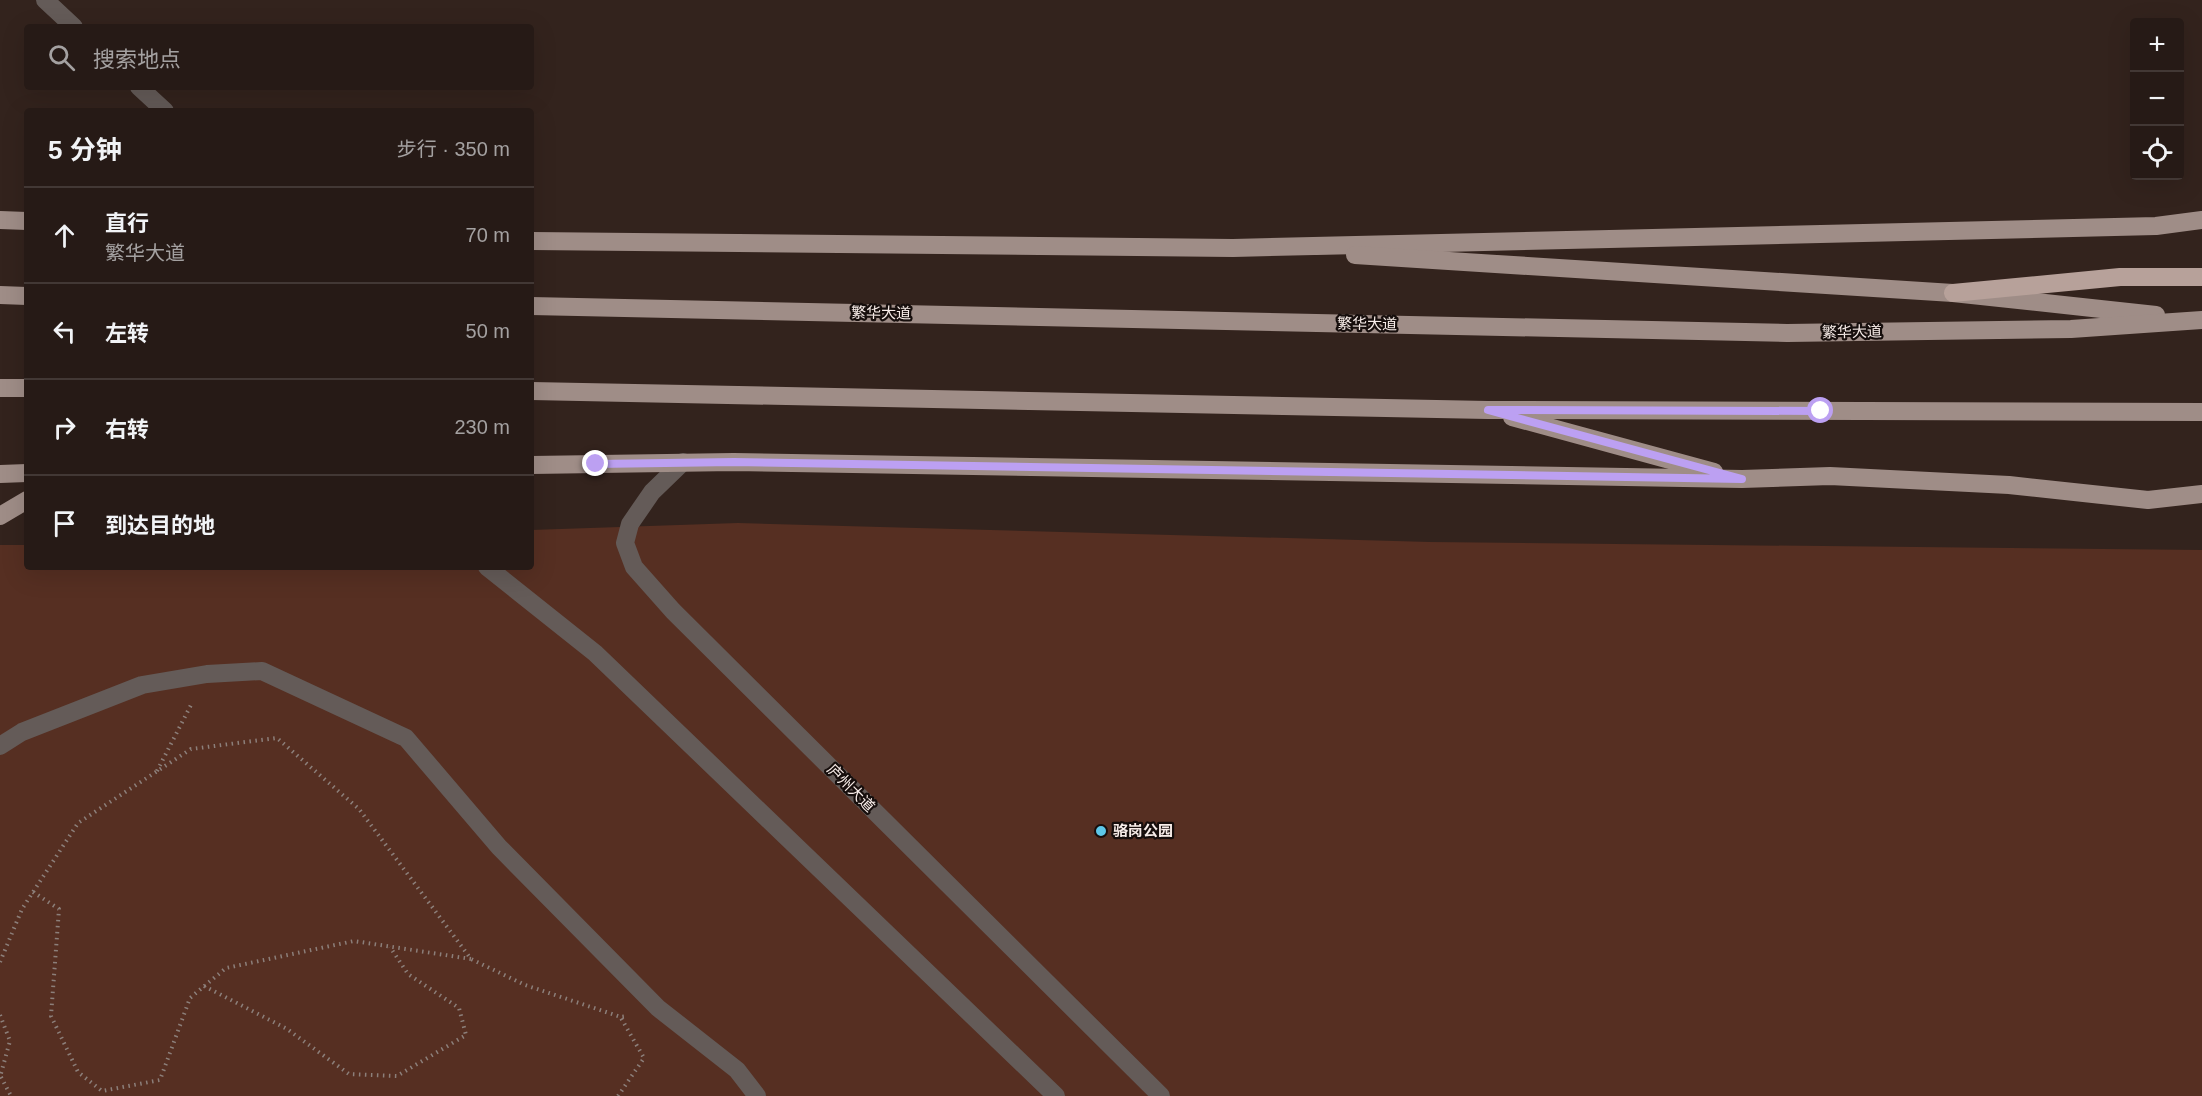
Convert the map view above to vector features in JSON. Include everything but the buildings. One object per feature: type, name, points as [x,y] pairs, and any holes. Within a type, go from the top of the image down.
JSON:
[{"type":"highway","points":[[1953,293],[2120,277],[2202,277]]},
{"type":"main road","points":[[0,220],[24,221]]},
{"type":"main road","points":[[534,241],[1233,248],[2156,226],[2202,220]]},
{"type":"main road","points":[[1233,248],[1953,293],[2202,320]]},
{"type":"main road","points":[[0,295],[24,296]]},
{"type":"main road","name":"繁华大道","points":[[534,306],[1787,333],[2071,328],[2202,320]]},
{"type":"main road","points":[[0,388],[24,388]]},
{"type":"main road","points":[[534,392],[1488,410],[2202,412]]},
{"type":"main road","points":[[1488,410],[1742,479]]},
{"type":"main road","points":[[534,465],[746,462],[1742,479],[1830,476],[2009,485],[2148,500],[2202,494]]},
{"type":"main road","points":[[0,474],[24,473]]},
{"type":"main road","points":[[0,516],[24,502]]},
{"type":"street","points":[[45,0],[71,24]]},
{"type":"street","points":[[142,90],[162,108]]},
{"type":"street","name":"庐州大道","points":[[684,462],[652,492],[630,524],[626,543],[634,567],[673,611],[1161,1096]]},
{"type":"street","points":[[491,570],[595,653],[1056,1096]]},
{"type":"street","points":[[0,746],[22,732],[142,685],[207,674],[262,671],[406,738],[499,847],[658,1008],[737,1070],[757,1096]]},
{"type":"path","points":[[156,772],[207,674]]},
{"type":"path","points":[[0,962],[22,909],[78,823],[191,749],[277,738],[359,809],[471,959]]},
{"type":"path","points":[[33,892],[59,909],[51,1016],[78,1072],[102,1091],[160,1080],[190,998],[226,968],[354,941],[471,959],[525,985],[621,1017],[658,1008]]},
{"type":"path","points":[[204,986],[287,1029],[349,1074],[397,1076],[465,1035],[459,1008],[408,974],[390,947]]},
{"type":"path","points":[[0,1015],[10,1041],[0,1077],[11,1096]]},
{"type":"path","points":[[618,1096],[644,1058],[621,1017]]},
{"type":"shaded area","name":"骆岗公园","points":[[738,523],[1430,542],[2202,550],[2202,1096],[0,1096],[0,545],[24,545],[24,570],[534,570],[534,530]]},
{"type":"place","name":"骆岗公园","points":[[1101,831]]},
{"type":"route","points":[[596,464],[734,462],[1742,479],[1488,410],[1821,411]]}]
